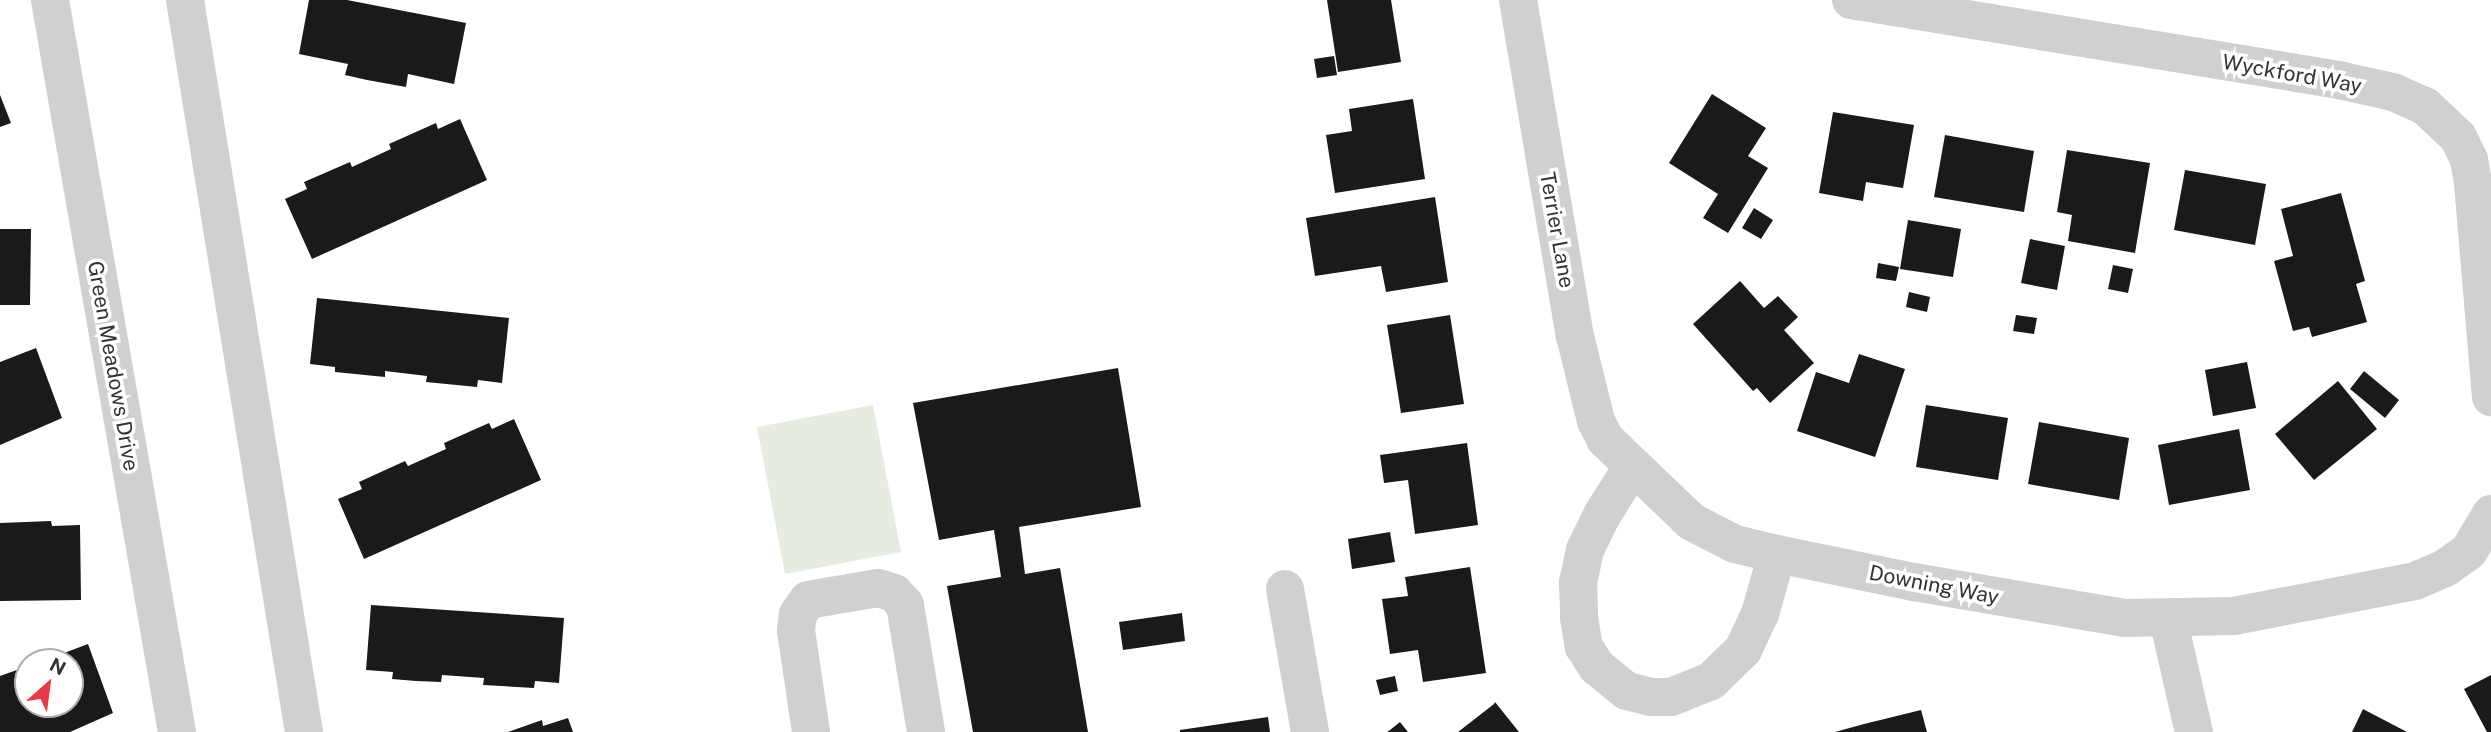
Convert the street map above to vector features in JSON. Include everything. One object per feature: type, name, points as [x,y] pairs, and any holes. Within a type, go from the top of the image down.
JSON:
[{"type":"street","name":"Green Meadows Drive","points":[[50,0],[177,732]]},
{"type":"street","points":[[185,0],[304,732]]},
{"type":"street","name":"Terrier Lane","points":[[1518,0],[1575,336],[1596,421],[1605,439],[1625,459]]},
{"type":"street","name":"Wyckford Way","points":[[1851,0],[2343,81],[2393,92],[2425,106],[2458,136],[2469,160],[2491,397]]},
{"type":"street","points":[[1625,459],[1585,550],[1578,582],[1578,617],[1584,647],[1597,667],[1628,691],[1651,697],[1671,697],[1687,693],[1711,681],[1743,650],[1760,614],[1777,554]]},
{"type":"street","name":"Downing Way","points":[[1625,459],[1692,522],[1735,544],[2078,612],[2125,618],[2168,618]]},
{"type":"street","points":[[2194,732],[2168,618],[2235,615],[2415,581],[2445,568],[2469,551],[2491,514]]},
{"type":"street","points":[[811,732],[796,630],[798,614],[808,600],[878,588],[894,593],[905,605],[926,732]]},
{"type":"street","points":[[1285,589],[1310,732]]},
{"type":"shaded area","points":[[873,405],[901,552],[785,574],[757,427]]},
{"type":"building","points":[[309,0],[347,0],[466,23],[454,84],[408,74],[406,87],[367,80],[345,75],[348,64],[299,54]]},
{"type":"building","points":[[1327,0],[1391,0],[1401,62],[1338,72]]},
{"type":"building","points":[[1334,56],[1337,75],[1317,78],[1314,59]]},
{"type":"building","points":[[1712,94],[1766,128],[1748,156],[1768,168],[1728,233],[1703,218],[1718,194],[1669,163]]},
{"type":"building","points":[[0,95],[11,123],[0,127]]},
{"type":"building","points":[[1413,99],[1425,179],[1335,193],[1326,135],[1352,131],[1349,109]]},
{"type":"building","points":[[1833,112],[1914,125],[1903,188],[1866,182],[1863,201],[1819,193]]},
{"type":"building","points":[[460,119],[487,180],[312,259],[285,199],[307,189],[304,182],[350,162],[352,167],[391,149],[389,144],[436,123],[438,129]]},
{"type":"building","points":[[1945,135],[2034,151],[2024,212],[1934,197]]},
{"type":"building","points":[[2067,150],[2150,163],[2135,253],[2068,241],[2072,215],[2057,212]]},
{"type":"building","points":[[2185,170],[2266,184],[2255,245],[2174,230]]},
{"type":"building","points":[[2341,193],[2365,281],[2356,284],[2367,322],[2312,337],[2309,327],[2293,331],[2274,261],[2293,256],[2281,209]]},
{"type":"building","points":[[1435,197],[1448,282],[1386,292],[1381,266],[1315,276],[1306,218]]},
{"type":"building","points":[[1754,208],[1773,220],[1761,239],[1742,228]]},
{"type":"building","points":[[1908,220],[1961,229],[1953,277],[1900,269]]},
{"type":"building","points":[[0,229],[31,229],[30,305],[0,305]]},
{"type":"building","points":[[2030,239],[2065,246],[2057,290],[2021,283]]},
{"type":"building","points":[[1878,263],[1899,267],[1896,281],[1876,278]]},
{"type":"building","points":[[2113,265],[2133,269],[2128,293],[2108,289]]},
{"type":"building","points":[[1740,281],[1764,308],[1778,296],[1798,317],[1784,330],[1814,363],[1770,403],[1757,388],[1753,391],[1693,324]]},
{"type":"building","points":[[1909,292],[1930,297],[1927,312],[1906,307]]},
{"type":"building","points":[[317,298],[509,318],[502,383],[478,380],[477,387],[426,382],[427,376],[385,371],[385,377],[335,372],[335,367],[310,364]]},
{"type":"building","points":[[1450,315],[1464,404],[1401,413],[1387,325]]},
{"type":"building","points":[[2016,315],[2037,318],[2034,334],[2013,331]]},
{"type":"building","points":[[36,348],[62,418],[0,445],[0,362]]},
{"type":"building","points":[[1859,354],[1905,369],[1875,457],[1797,431],[1816,372],[1849,383]]},
{"type":"building","points":[[2247,362],[2256,408],[2213,416],[2205,370]]},
{"type":"building","points":[[1118,368],[1141,507],[1019,527],[1025,574],[1060,568],[1088,732],[973,732],[947,586],[1001,577],[994,530],[939,540],[913,403]]},
{"type":"building","points":[[2364,371],[2399,400],[2385,418],[2350,389]]},
{"type":"building","points":[[2338,381],[2377,429],[2314,480],[2275,434]]},
{"type":"building","points":[[1926,405],[2008,418],[1998,480],[1916,467]]},
{"type":"building","points":[[514,419],[541,480],[364,559],[338,499],[362,489],[359,482],[405,461],[408,466],[446,449],[444,443],[489,423],[492,429]]},
{"type":"building","points":[[2039,422],[2129,438],[2119,500],[2028,484]]},
{"type":"building","points":[[2239,429],[2250,490],[2169,505],[2158,445]]},
{"type":"building","points":[[1467,443],[1478,525],[1415,534],[1408,480],[1384,483],[1380,455]]},
{"type":"building","points":[[51,521],[52,526],[80,525],[81,600],[0,601],[0,523]]},
{"type":"building","points":[[1390,532],[1395,562],[1352,569],[1348,539]]},
{"type":"building","points":[[1470,567],[1486,673],[1423,682],[1418,650],[1390,654],[1382,599],[1408,596],[1405,577]]},
{"type":"building","points":[[371,605],[564,618],[559,683],[535,681],[534,688],[483,685],[484,678],[442,675],[441,682],[416,681],[392,679],[393,672],[366,670]]},
{"type":"building","points":[[1182,613],[1185,641],[1123,650],[1119,622]]},
{"type":"building","points":[[88,644],[113,713],[70,732],[0,732],[0,676],[14,671],[14,718],[84,718],[84,648],[77,648]]},
{"type":"building","points":[[2491,675],[2491,732],[2487,732],[2464,689]]},
{"type":"building","points":[[1395,676],[1398,691],[1380,695],[1376,680]]},
{"type":"building","points":[[1495,702],[1519,732],[1458,732],[1494,704]]},
{"type":"building","points":[[2363,709],[2407,732],[2352,732]]},
{"type":"building","points":[[1921,710],[1927,732],[1835,732],[1864,724]]},
{"type":"building","points":[[1268,717],[1270,732],[1180,732],[1180,730]]},
{"type":"building","points":[[568,718],[573,732],[508,732],[542,720],[543,726]]},
{"type":"building","points":[[1400,722],[1408,732],[1387,732],[1390,730]]}]
